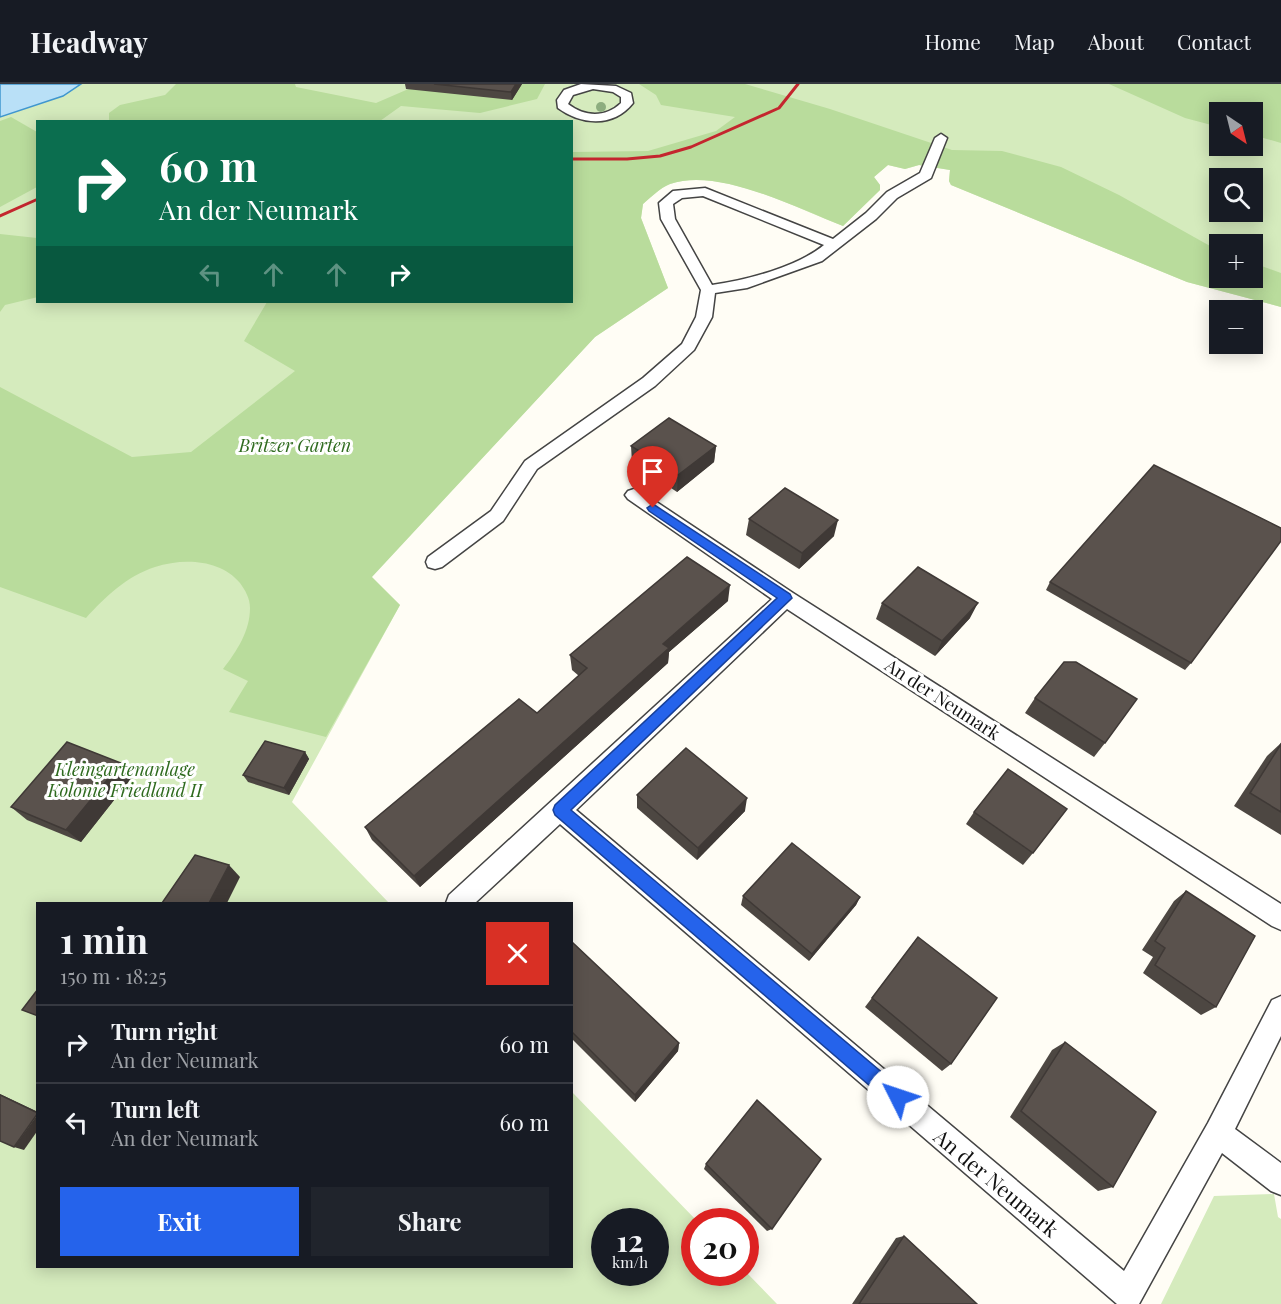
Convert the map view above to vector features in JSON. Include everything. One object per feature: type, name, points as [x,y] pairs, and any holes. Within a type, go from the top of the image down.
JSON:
[{"type":"lane","points":[[582,87],[615,88],[628,97],[629,102],[626,108],[621,112],[604,117],[583,117],[566,110],[562,105],[562,99],[566,94],[582,87]]},
{"type":"lane","points":[[708,290],[742,285],[773,275],[816,258],[836,245],[892,195],[926,175],[941,138]]},
{"type":"lane","points":[[435,562],[496,516],[531,465],[649,382],[688,347],[704,316],[708,290],[668,219],[666,203],[678,194],[705,192],[836,245]]},
{"type":"lane","name":"An der Neumark","points":[[634,495],[786,598],[1281,918]]},
{"type":"lane","points":[[459,902],[786,598]]},
{"type":"lane","name":"An der Neumark","points":[[560,810],[1128,1294],[1218,1132],[1281,1009]]},
{"type":"lane","points":[[1218,1132],[1281,1181]]},
{"type":"green space","name":"Britzer Garten","points":[[0,84],[1281,84],[1281,307],[1263,302],[1263,300],[1255,300],[1210,288],[1263,288],[1263,234],[1209,234],[1209,288],[1187,282],[951,185],[950,170],[919,165],[905,169],[888,165],[874,177],[880,185],[880,190],[843,226],[781,200],[734,185],[690,180],[670,184],[663,188],[643,204],[641,218],[668,288],[595,337],[371,577],[400,605],[292,802],[388,902],[36,902],[36,1268],[573,1268],[573,1093],[684,1208],[681,1208],[681,1286],[759,1285],[777,1304],[0,1304]]},
{"type":"green space","points":[[176,84],[295,84],[296,87],[376,103],[420,84],[545,84],[537,99],[480,113],[401,106],[381,120],[109,120],[109,113],[120,105],[165,95]]},
{"type":"green space","name":"Britzer Garten","points":[[639,84],[745,84],[830,109],[952,150],[1002,151],[1061,167],[1119,195],[1209,245],[1209,288],[1187,282],[951,185],[950,170],[919,165],[905,169],[888,165],[874,177],[880,185],[880,190],[843,226],[780,200],[733,185],[689,180],[670,184],[643,204],[641,218],[668,288],[595,337],[372,577],[400,605],[326,737],[229,712],[248,681],[223,669],[242,640],[248,625],[250,608],[248,598],[240,583],[222,569],[212,565],[189,562],[155,567],[117,588],[86,618],[0,587],[0,387],[132,457],[191,452],[295,371],[244,341],[266,303],[573,303],[573,152],[648,151],[716,131],[735,117],[661,105],[656,95]]},
{"type":"green space","points":[[1109,84],[1281,84],[1281,143],[1263,138],[1263,102],[1209,102],[1209,124],[1185,118]]},
{"type":"green space","points":[[11,117],[36,131],[36,188],[0,207],[0,121]]},
{"type":"green space","points":[[0,234],[36,238],[36,297],[5,305],[0,312]]},
{"type":"green space","name":"Britzer Garten","points":[[1263,267],[1281,273],[1281,307],[1263,302],[1263,300],[1255,300],[1210,288],[1263,288]]},
{"type":"green space","points":[[1274,1194],[1278,1217],[1281,1219],[1281,1304],[1161,1304],[1214,1196]]},
{"type":"water","points":[[0,84],[81,84],[63,96],[0,117]]},
{"type":"building","points":[[434,84],[516,84],[511,92]]},
{"type":"building","points":[[669,418],[716,446],[678,475],[631,446]]},
{"type":"building","points":[[1154,465],[1281,528],[1281,541],[1191,663],[1050,582]]},
{"type":"building","points":[[785,488],[838,520],[802,553],[749,519]]},
{"type":"building","points":[[687,557],[730,585],[663,644],[669,648],[414,876],[365,827],[519,699],[537,713],[587,668],[570,655]]},
{"type":"building","points":[[918,567],[978,603],[942,641],[882,603]]},
{"type":"building","points":[[1064,662],[1076,662],[1137,699],[1105,743],[1035,698]]},
{"type":"building","points":[[265,741],[305,752],[284,788],[243,775]]},
{"type":"building","points":[[67,742],[121,763],[66,830],[11,807]]},
{"type":"building","points":[[1281,744],[1281,812],[1250,793]]},
{"type":"building","points":[[686,748],[747,798],[698,848],[637,795]]},
{"type":"building","points":[[1008,769],[1067,809],[1033,853],[974,812]]},
{"type":"building","points":[[792,843],[860,897],[812,954],[743,896]]},
{"type":"building","points":[[195,855],[229,865],[210,902],[163,902]]},
{"type":"building","points":[[1186,891],[1255,936],[1216,1007],[1155,965],[1165,948],[1155,941]]},
{"type":"building","points":[[918,937],[997,998],[951,1064],[872,998]]},
{"type":"building","points":[[573,943],[679,1043],[635,1095],[573,1033]]},
{"type":"building","points":[[36,992],[36,1015],[22,1010]]},
{"type":"building","points":[[1065,1042],[1156,1112],[1113,1187],[1021,1111]]},
{"type":"building","points":[[0,1095],[36,1112],[36,1116],[14,1147],[0,1141]]},
{"type":"building","points":[[757,1100],[821,1159],[772,1229],[759,1216],[759,1208],[751,1208],[706,1164]]},
{"type":"building","points":[[904,1236],[977,1304],[859,1304]]},
{"type":"railway","points":[[573,159],[627,159],[660,156],[691,147],[779,108],[798,84]]},
{"type":"railway","points":[[0,216],[36,200]]},
{"type":"route","points":[[653,508],[786,598],[560,810],[898,1097]]},
{"type":"park label","name":"Kleingartenanlage Kolonie Friedland II","points":[[125,779]]}]
